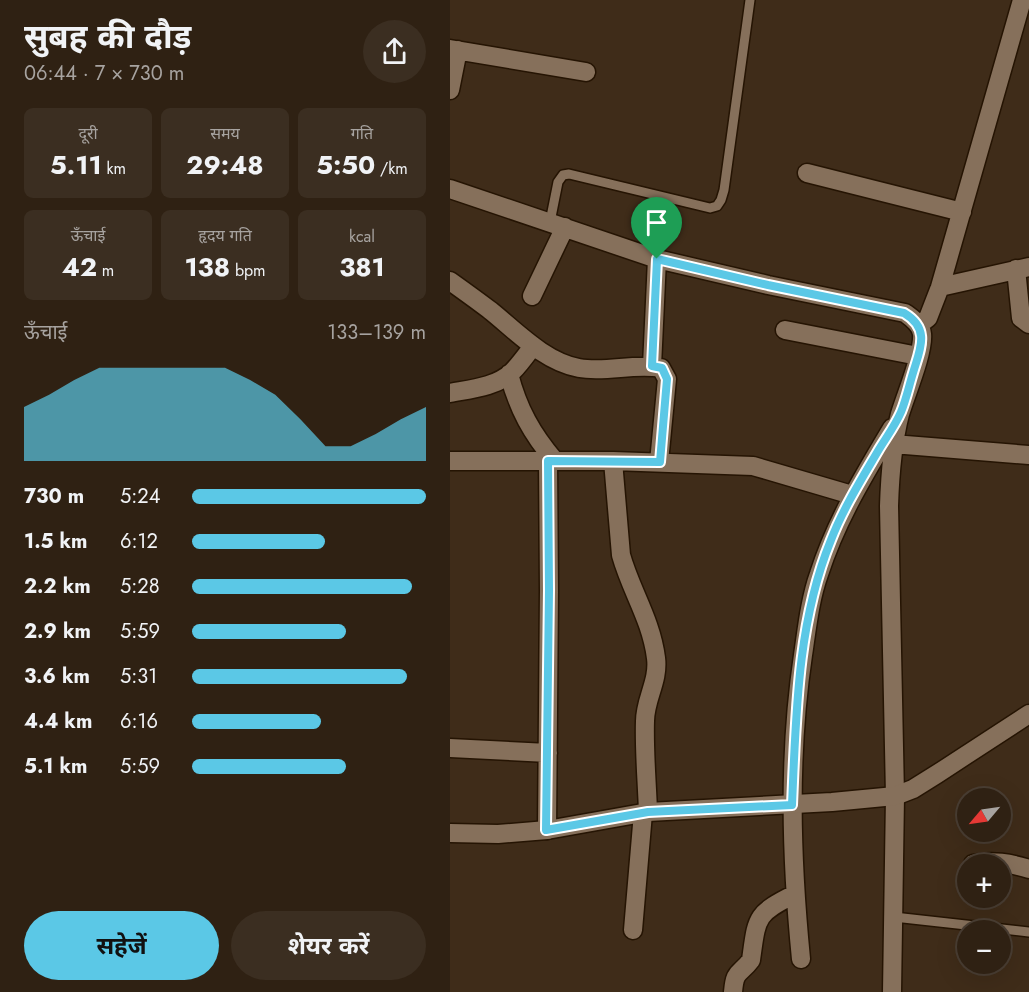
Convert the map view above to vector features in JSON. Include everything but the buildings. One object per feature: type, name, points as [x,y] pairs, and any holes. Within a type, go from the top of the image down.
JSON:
[{"type":"street","points":[[892,992],[896,796],[889,506],[893,444],[927,316],[940,287],[1023,23],[1022,0]]},
{"type":"street","points":[[450,90],[454,50],[586,72]]},
{"type":"street","points":[[807,173],[962,212]]},
{"type":"street","points":[[450,189],[657,259],[904,313],[914,319],[927,316]]},
{"type":"street","points":[[532,296],[557,224]]},
{"type":"street","points":[[652,366],[657,259]]},
{"type":"street","points":[[940,287],[1020,279],[1021,318],[1029,324]]},
{"type":"street","points":[[450,281],[533,346],[558,360],[578,368],[652,366],[662,368],[667,379],[660,462]]},
{"type":"street","points":[[785,330],[918,356]]},
{"type":"street","points":[[450,393],[485,386],[509,374],[533,346]]},
{"type":"street","points":[[509,374],[515,398],[525,421],[552,461],[546,830]]},
{"type":"street","points":[[801,958],[795,894],[792,805],[796,700],[808,625],[818,577],[831,539],[852,495],[900,414]]},
{"type":"street","points":[[893,444],[1029,455]]},
{"type":"street","points":[[450,461],[613,461],[753,466],[852,495]]},
{"type":"street","points":[[613,461],[621,555],[645,612],[656,659],[654,687],[645,719],[645,813],[633,930]]},
{"type":"street","points":[[450,833],[498,834],[546,830],[645,813],[792,805],[896,796],[913,789],[1029,714]]},
{"type":"street","points":[[450,748],[548,753]]},
{"type":"street","points":[[1011,863],[1029,869]]},
{"type":"street","points":[[733,992],[734,978],[751,960],[756,925],[763,913],[771,906],[795,894]]},
{"type":"lane","points":[[557,224],[558,182],[563,175],[569,174],[710,208],[717,206],[724,190],[750,0]]},
{"type":"lane","points":[[894,917],[1029,932]]},
{"type":"route","points":[[657,259],[904,313],[919,325],[922,333],[920,350],[900,414],[852,495],[831,539],[818,577],[796,700],[792,805],[648,812],[546,830],[548,461],[660,462],[667,379],[662,368],[652,366],[657,259]]}]
